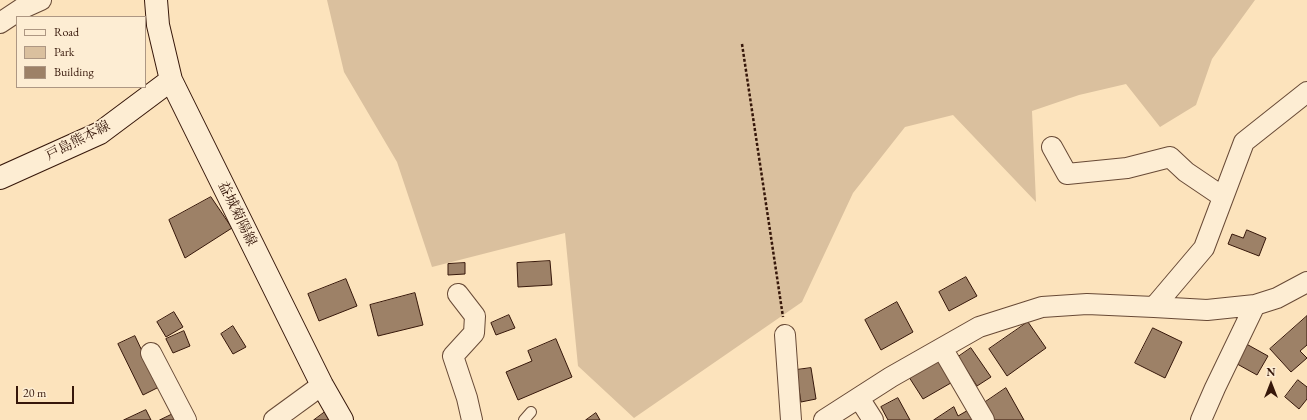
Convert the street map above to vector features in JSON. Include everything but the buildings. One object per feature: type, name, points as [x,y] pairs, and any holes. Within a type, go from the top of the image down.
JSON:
[{"type":"main road","name":"益城菊陽線","points":[[156,0],[158,26],[171,80],[322,385],[342,420]]},
{"type":"main road","name":"戸島熊本線","points":[[0,178],[100,133],[171,80]]},
{"type":"street","points":[[0,23],[21,9],[41,0]]},
{"type":"street","points":[[1154,307],[1204,248],[1244,142],[1307,92]]},
{"type":"street","points":[[1052,147],[1067,174],[1127,168],[1170,157],[1186,172],[1223,197]]},
{"type":"street","points":[[824,420],[891,377],[979,327],[1042,307],[1087,304],[1207,310],[1255,305],[1277,298],[1306,285]]},
{"type":"street","points":[[458,294],[475,316],[474,333],[453,356],[467,398],[472,420]]},
{"type":"street","points":[[1201,420],[1255,305]]},
{"type":"street","points":[[786,335],[791,420]]},
{"type":"street","points":[[942,348],[984,420]]},
{"type":"street","points":[[151,353],[186,420]]},
{"type":"street","points":[[274,420],[322,385]]},
{"type":"street","points":[[859,398],[873,420]]},
{"type":"path","points":[[742,44],[786,335]]},
{"type":"green space","points":[[327,0],[1255,0],[1212,59],[1196,105],[1160,127],[1126,84],[1079,95],[1032,111],[1036,202],[953,115],[905,127],[853,193],[802,302],[634,418],[578,366],[565,233],[432,267],[397,162],[344,72]]}]
